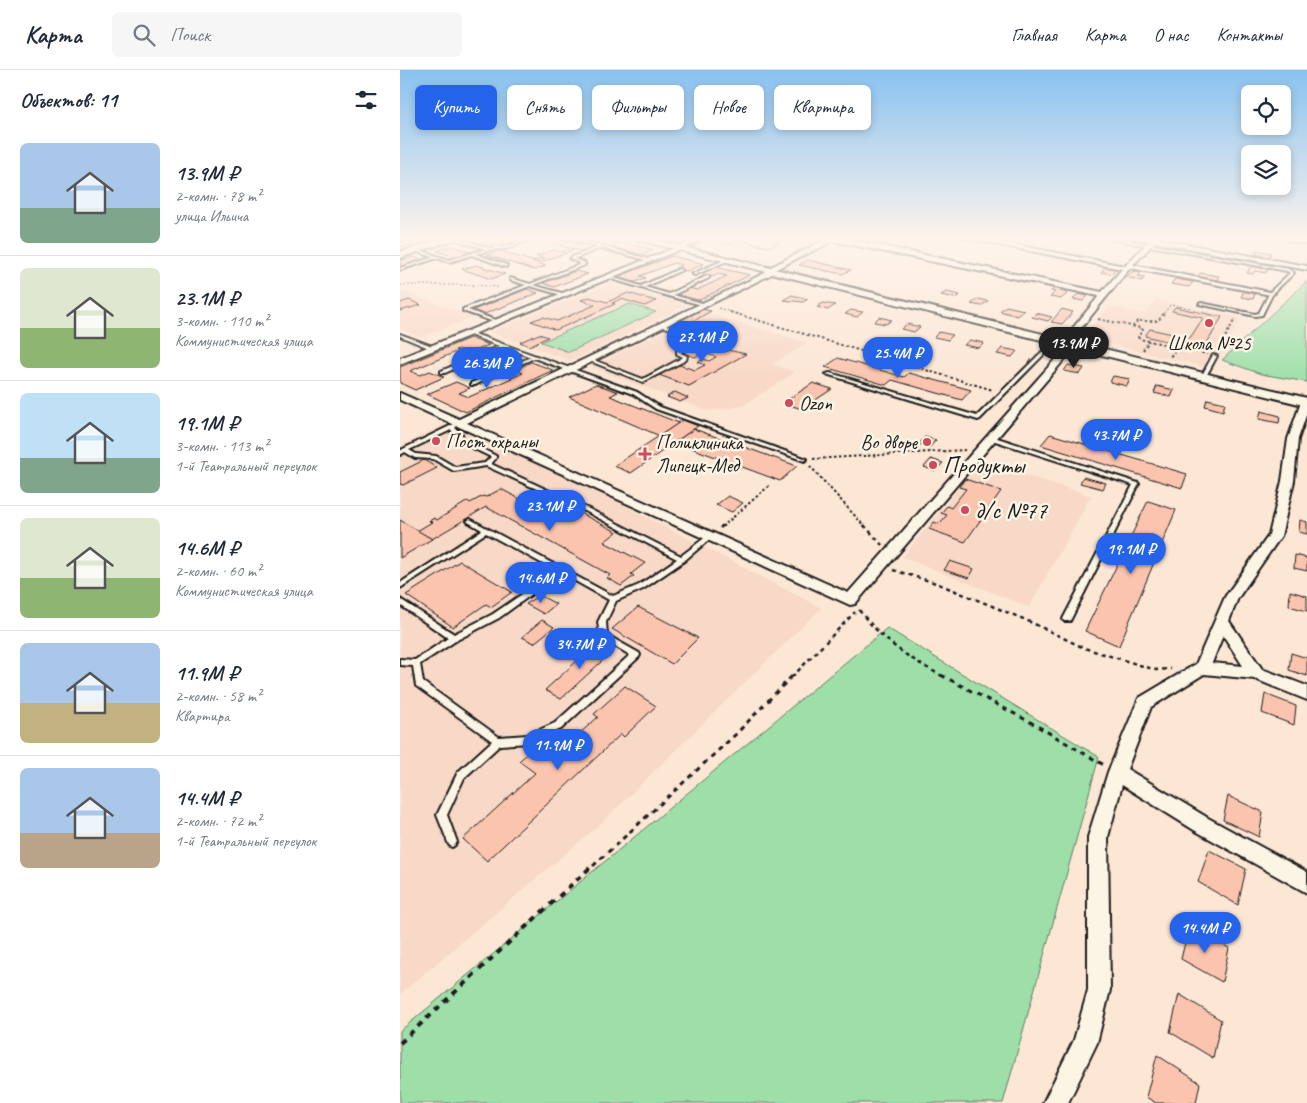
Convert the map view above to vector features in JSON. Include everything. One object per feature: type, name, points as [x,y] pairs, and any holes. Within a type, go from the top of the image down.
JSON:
[{"type":"street","points":[[400,361],[589,285]]},
{"type":"street","points":[[456,424],[743,285]]},
{"type":"street","points":[[825,285],[1307,402],[1292,439],[1288,481],[1275,536],[1232,597],[1202,668],[1145,703],[1117,772],[1098,836],[1099,990],[1085,1043],[1056,1103]]},
{"type":"street","points":[[1058,285],[1104,295]]},
{"type":"street","points":[[400,396],[456,424],[854,604],[879,566],[991,438],[1064,343],[1112,285]]},
{"type":"street","points":[[1228,285],[1271,293]]},
{"type":"street","points":[[1221,620],[1256,674]]},
{"type":"street","points":[[1202,668],[1256,674],[1307,693]]},
{"type":"street","points":[[1117,772],[1201,824],[1307,883]]},
{"type":"lane","points":[[497,322],[464,310],[529,285]]},
{"type":"lane","points":[[531,285],[564,295]]},
{"type":"lane","points":[[634,285],[705,304]]},
{"type":"lane","points":[[641,287],[645,285]]},
{"type":"lane","points":[[669,295],[690,285]]},
{"type":"lane","points":[[1201,304],[1255,315],[1261,314],[1271,293],[1279,285]]},
{"type":"lane","points":[[662,325],[722,343]]},
{"type":"lane","points":[[468,334],[635,393],[658,408],[804,460]]},
{"type":"lane","points":[[400,335],[433,348]]},
{"type":"lane","points":[[589,360],[643,381],[684,359],[685,356],[679,354],[679,352],[705,338]]},
{"type":"lane","points":[[828,374],[978,418],[1002,393],[1064,343]]},
{"type":"lane","points":[[443,372],[502,346]]},
{"type":"lane","points":[[1203,377],[1215,356]]},
{"type":"lane","points":[[473,384],[532,358]]},
{"type":"lane","points":[[456,424],[460,440],[494,457],[487,464],[454,470],[434,457],[415,456],[402,451],[456,424]]},
{"type":"lane","points":[[991,438],[1136,484],[1067,619]]},
{"type":"lane","points":[[487,464],[589,511],[682,559]]},
{"type":"lane","points":[[470,521],[613,599]]},
{"type":"lane","points":[[400,586],[486,530]]},
{"type":"lane","points":[[452,842],[442,815],[461,775],[498,741],[529,739],[558,726],[636,655],[604,636],[602,622],[613,599],[641,587],[682,559],[709,537]]},
{"type":"lane","points":[[400,662],[416,663],[454,638],[496,616],[561,570]]},
{"type":"lane","points":[[400,602],[454,638]]},
{"type":"lane","points":[[416,663],[419,684],[498,741]]},
{"type":"path","points":[[400,286],[460,285]]},
{"type":"path","points":[[478,285],[518,289]]},
{"type":"path","points":[[705,304],[1002,393]]},
{"type":"path","points":[[1133,327],[1137,321],[1158,321],[1170,305],[1198,310]]},
{"type":"path","points":[[1086,317],[1143,330],[1138,337],[1150,341],[1215,356],[1235,318],[1232,316]]},
{"type":"path","points":[[1141,353],[1150,341]]},
{"type":"path","points":[[1169,359],[1177,347]]},
{"type":"path","points":[[804,460],[981,450]]},
{"type":"path","points":[[804,460],[890,554]]},
{"type":"path","points":[[709,537],[770,485]]},
{"type":"path","points":[[879,566],[936,583],[1026,620],[1084,648],[1156,670],[1175,669]]},
{"type":"path","points":[[400,1043],[735,735],[854,604],[875,630],[910,659],[1032,723],[1117,772]]},
{"type":"shaded area","points":[[605,285],[618,285],[687,305],[571,361],[491,332]]},
{"type":"shaded area","points":[[400,290],[474,317],[421,337],[400,329]]},
{"type":"shaded area","points":[[1156,300],[1241,318],[1213,369],[1081,337],[1110,306],[1145,314]]},
{"type":"shaded area","points":[[703,312],[807,343],[772,364],[795,372],[742,406],[708,411],[591,367]]},
{"type":"shaded area","points":[[450,422],[581,483],[821,608],[600,824],[400,994],[400,447]]},
{"type":"shaded area","points":[[981,461],[1091,496],[1029,607],[903,557]]},
{"type":"green space","points":[[1302,285],[1307,285],[1307,382],[1261,374],[1222,360]]},
{"type":"green space","points":[[629,304],[656,312],[569,352],[541,342]]},
{"type":"green space","points":[[887,628],[1099,757],[1003,1103],[400,1103],[400,1031]]},
{"type":"building","points":[[707,285],[729,285],[697,301],[675,294],[689,288],[697,290]]},
{"type":"building","points":[[1054,288],[1068,293],[1061,299],[1050,297],[1055,292],[1051,291]]},
{"type":"building","points":[[527,289],[538,293],[482,315],[471,311]]},
{"type":"building","points":[[1244,291],[1255,294],[1253,299],[1241,297]]},
{"type":"building","points":[[946,292],[960,295],[955,298],[941,295]]},
{"type":"building","points":[[628,293],[656,301],[645,306],[621,299],[612,303],[615,304],[556,330],[531,321],[543,317],[557,321],[595,305],[581,300],[589,297],[607,302]]},
{"type":"building","points":[[1078,294],[1088,296],[1083,301],[1073,299]]},
{"type":"building","points":[[792,295],[808,299],[803,302],[783,300]]},
{"type":"building","points":[[978,299],[988,301],[981,306],[971,304]]},
{"type":"building","points":[[409,300],[421,305],[400,311],[400,303]]},
{"type":"building","points":[[823,303],[835,305],[828,310],[817,307]]},
{"type":"building","points":[[1006,306],[1024,310],[1017,316],[1000,311]]},
{"type":"building","name":"Школа №25","points":[[1175,307],[1222,317],[1203,350],[1145,336],[1150,329],[1190,338],[1203,318],[1172,311]]},
{"type":"building","points":[[702,309],[711,311],[690,323],[681,320]]},
{"type":"building","points":[[1062,309],[1073,312],[1062,324],[1051,322]]},
{"type":"building","points":[[851,310],[863,312],[857,317],[845,314]]},
{"type":"building","points":[[1036,313],[1052,317],[1048,321],[1032,317]]},
{"type":"building","points":[[879,317],[892,320],[886,324],[874,322]]},
{"type":"building","points":[[907,324],[920,327],[914,332],[901,329]]},
{"type":"building","points":[[939,332],[953,335],[948,340],[934,337]]},
{"type":"building","points":[[539,334],[548,337],[529,346],[520,342]]},
{"type":"building","points":[[470,338],[489,345],[470,353],[459,349],[455,350],[458,351],[410,371],[420,375],[430,371],[444,377],[415,390],[400,383],[400,367]]},
{"type":"building","points":[[706,339],[720,344],[714,347],[746,354],[689,386],[659,375],[679,365],[695,370],[705,365],[698,362],[704,359],[709,361],[716,357],[704,353],[695,357],[680,352]]},
{"type":"building","points":[[970,340],[984,343],[979,348],[964,345]]},
{"type":"building","points":[[1002,348],[1017,351],[1012,357],[997,354]]},
{"type":"building","points":[[838,358],[904,377],[909,373],[971,390],[962,400],[892,380],[886,385],[825,367]]},
{"type":"building","points":[[531,362],[553,370],[466,412],[427,394],[456,382],[470,388],[459,393],[469,397],[523,373],[515,370]]},
{"type":"building","points":[[1068,365],[1084,368],[1080,374],[1064,371]]},
{"type":"building","points":[[1113,376],[1130,379],[1127,386],[1110,382]]},
{"type":"building","points":[[813,383],[832,389],[802,409],[783,403]]},
{"type":"building","points":[[596,384],[618,392],[610,396],[679,423],[660,436],[569,397]]},
{"type":"building","points":[[1157,386],[1174,390],[1171,397],[1154,393]]},
{"type":"building","points":[[675,392],[688,398],[680,402],[667,397]]},
{"type":"building","points":[[1207,399],[1225,403],[1223,411],[1205,406]]},
{"type":"building","points":[[1261,411],[1280,416],[1279,423],[1259,419]]},
{"type":"building","name":"Поликлиника Липецк-Мед","points":[[683,420],[698,426],[631,473],[614,466]]},
{"type":"building","points":[[694,429],[797,466],[780,481],[675,442]]},
{"type":"building","points":[[1050,434],[1187,474],[1182,488],[1041,445]]},
{"type":"building","name":"Во дворе","points":[[925,437],[936,440],[930,447],[919,444]]},
{"type":"building","name":"Продукты","points":[[931,459],[943,463],[935,471],[924,467]]},
{"type":"building","points":[[424,460],[437,468],[403,485],[400,484],[400,472]]},
{"type":"building","points":[[1083,477],[1106,483],[1103,489],[1080,483]]},
{"type":"building","name":"д/с №77","points":[[965,479],[1001,491],[965,542],[929,529],[934,522],[939,524],[947,515],[941,513],[947,506],[951,508],[966,489],[959,487]]},
{"type":"building","points":[[501,489],[561,521],[576,511],[617,532],[604,542],[645,563],[631,574],[634,576],[621,586],[607,578],[610,575],[486,507],[432,539],[417,531],[432,522],[429,521],[434,518],[437,520],[468,501],[470,503]]},
{"type":"building","points":[[728,496],[743,503],[732,512],[716,505]]},
{"type":"building","points":[[1148,501],[1176,510],[1119,646],[1085,631]]},
{"type":"building","points":[[400,520],[432,539],[400,558]]},
{"type":"building","points":[[1300,520],[1307,522],[1307,534],[1299,532]]},
{"type":"building","points":[[1295,555],[1307,558],[1307,571],[1294,568]]},
{"type":"building","points":[[460,561],[512,592],[491,607],[486,604],[453,627],[406,595]]},
{"type":"building","points":[[950,561],[974,569],[969,578],[944,570]]},
{"type":"building","points":[[1290,591],[1307,596],[1307,611],[1289,606]]},
{"type":"building","points":[[539,595],[556,604],[544,614],[526,604]]},
{"type":"building","points":[[638,607],[698,638],[672,664],[612,629]]},
{"type":"building","points":[[542,620],[554,627],[534,643],[522,637]]},
{"type":"building","points":[[599,641],[615,649],[561,699],[545,690]]},
{"type":"building","points":[[1291,653],[1307,658],[1307,676],[1289,670]]},
{"type":"building","points":[[625,686],[656,706],[624,737],[621,734],[487,861],[463,839],[535,773],[519,761],[536,746],[552,758],[598,717],[594,714]]},
{"type":"building","points":[[1265,694],[1296,706],[1294,725],[1262,713]]},
{"type":"building","points":[[1228,796],[1263,812],[1259,837],[1223,820]]},
{"type":"building","points":[[1209,850],[1246,869],[1238,905],[1198,882]]},
{"type":"building","points":[[1189,926],[1229,948],[1222,982],[1181,959]]},
{"type":"building","points":[[1179,994],[1221,1020],[1213,1058],[1170,1032]]},
{"type":"building","points":[[1157,1055],[1200,1083],[1196,1103],[1156,1103],[1146,1097]]},
{"type":"place","name":"Школа №25","points":[[1209,323]]},
{"type":"place","name":"Ozon","points":[[789,403]]},
{"type":"place","name":"Пост охраны","points":[[436,441]]},
{"type":"place","name":"Во дворе","points":[[927,442]]},
{"type":"place","name":"Поликлиника Липецк-Мед","points":[[645,454]]},
{"type":"place","name":"Продукты","points":[[933,465]]},
{"type":"place","name":"д/с №77","points":[[965,510]]}]
